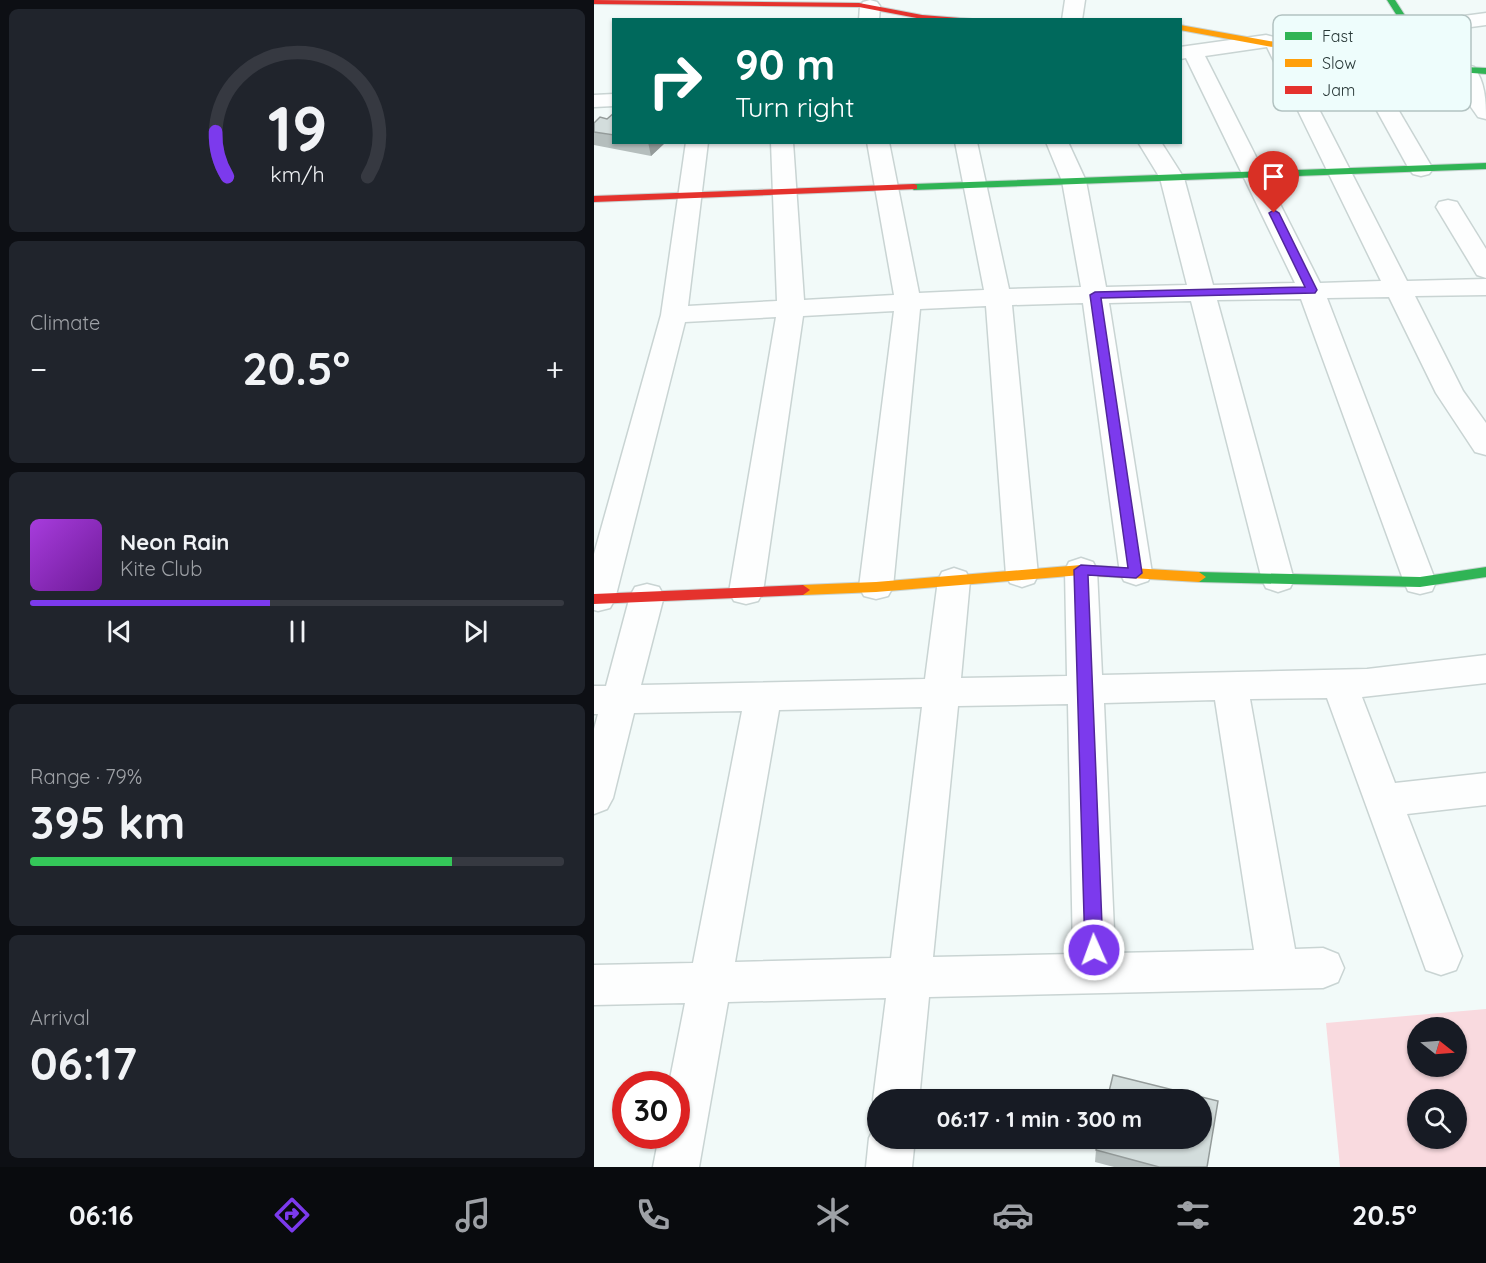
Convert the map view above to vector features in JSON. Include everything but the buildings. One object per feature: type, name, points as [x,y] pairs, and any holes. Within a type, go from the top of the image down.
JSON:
[{"type":"street","points":[[1072,18],[1075,0]]},
{"type":"street","points":[[1391,0],[1401,15]]},
{"type":"street","points":[[594,2],[654,1],[864,8],[942,18]]},
{"type":"street","points":[[1471,22],[1486,20]]},
{"type":"street","points":[[1182,27],[1271,42]]},
{"type":"street","points":[[1271,42],[1187,53],[1255,175],[1311,290],[1420,582]]},
{"type":"street","points":[[1271,42],[1273,46]]},
{"type":"street","points":[[1476,71],[1477,100],[1486,112]]},
{"type":"street","points":[[594,101],[612,100]]},
{"type":"street","points":[[1307,111],[1450,393],[1486,445]]},
{"type":"street","points":[[1388,111],[1421,169]]},
{"type":"street","points":[[697,144],[674,315],[596,599],[876,587],[1081,570],[1278,580],[1420,582],[1486,572]]},
{"type":"street","points":[[746,592],[791,308],[782,144]]},
{"type":"street","points":[[876,587],[908,302],[878,144]]},
{"type":"street","points":[[966,144],[998,297],[1022,575]]},
{"type":"street","points":[[1058,144],[1074,182],[1095,295],[1136,573]]},
{"type":"street","points":[[1150,144],[1172,178],[1278,580]]},
{"type":"street","points":[[594,199],[1486,166]]},
{"type":"street","points":[[1448,207],[1486,270]]},
{"type":"street","points":[[674,315],[998,297],[1486,287]]},
{"type":"street","points":[[1081,570],[1095,973]]},
{"type":"street","points":[[897,1089],[954,580]]},
{"type":"street","points":[[594,798],[607,700],[647,596]]},
{"type":"street","points":[[607,700],[1367,683],[1486,669]]},
{"type":"street","points":[[1339,683],[1441,956]]},
{"type":"street","points":[[1230,686],[1278,969]]},
{"type":"street","points":[[676,1167],[763,696]]},
{"type":"street","points":[[1383,800],[1486,789]]},
{"type":"street","points":[[594,985],[1323,968]]},
{"type":"street","points":[[889,1167],[891,1149]]},
{"type":"shaded area","points":[[1486,1009],[1486,1167],[1340,1167],[1326,1023]]},
{"type":"traffic: fast","points":[[1391,0],[1401,15]]},
{"type":"traffic: fast","points":[[1471,70],[1486,71]]},
{"type":"traffic: fast","points":[[914,187],[1486,166]]},
{"type":"traffic: fast","points":[[1199,577],[1420,582],[1486,572]]},
{"type":"traffic: slow","points":[[1182,27],[1273,44]]},
{"type":"traffic: slow","points":[[803,590],[876,587],[1081,570],[1199,577]]},
{"type":"traffic: jam","points":[[594,2],[859,5],[922,17],[942,18]]},
{"type":"traffic: jam","points":[[594,199],[914,187]]},
{"type":"traffic: jam","points":[[594,599],[803,590]]},
{"type":"route","points":[[1094,950],[1081,570],[1136,573],[1095,295],[1311,290],[1274,213]]}]
